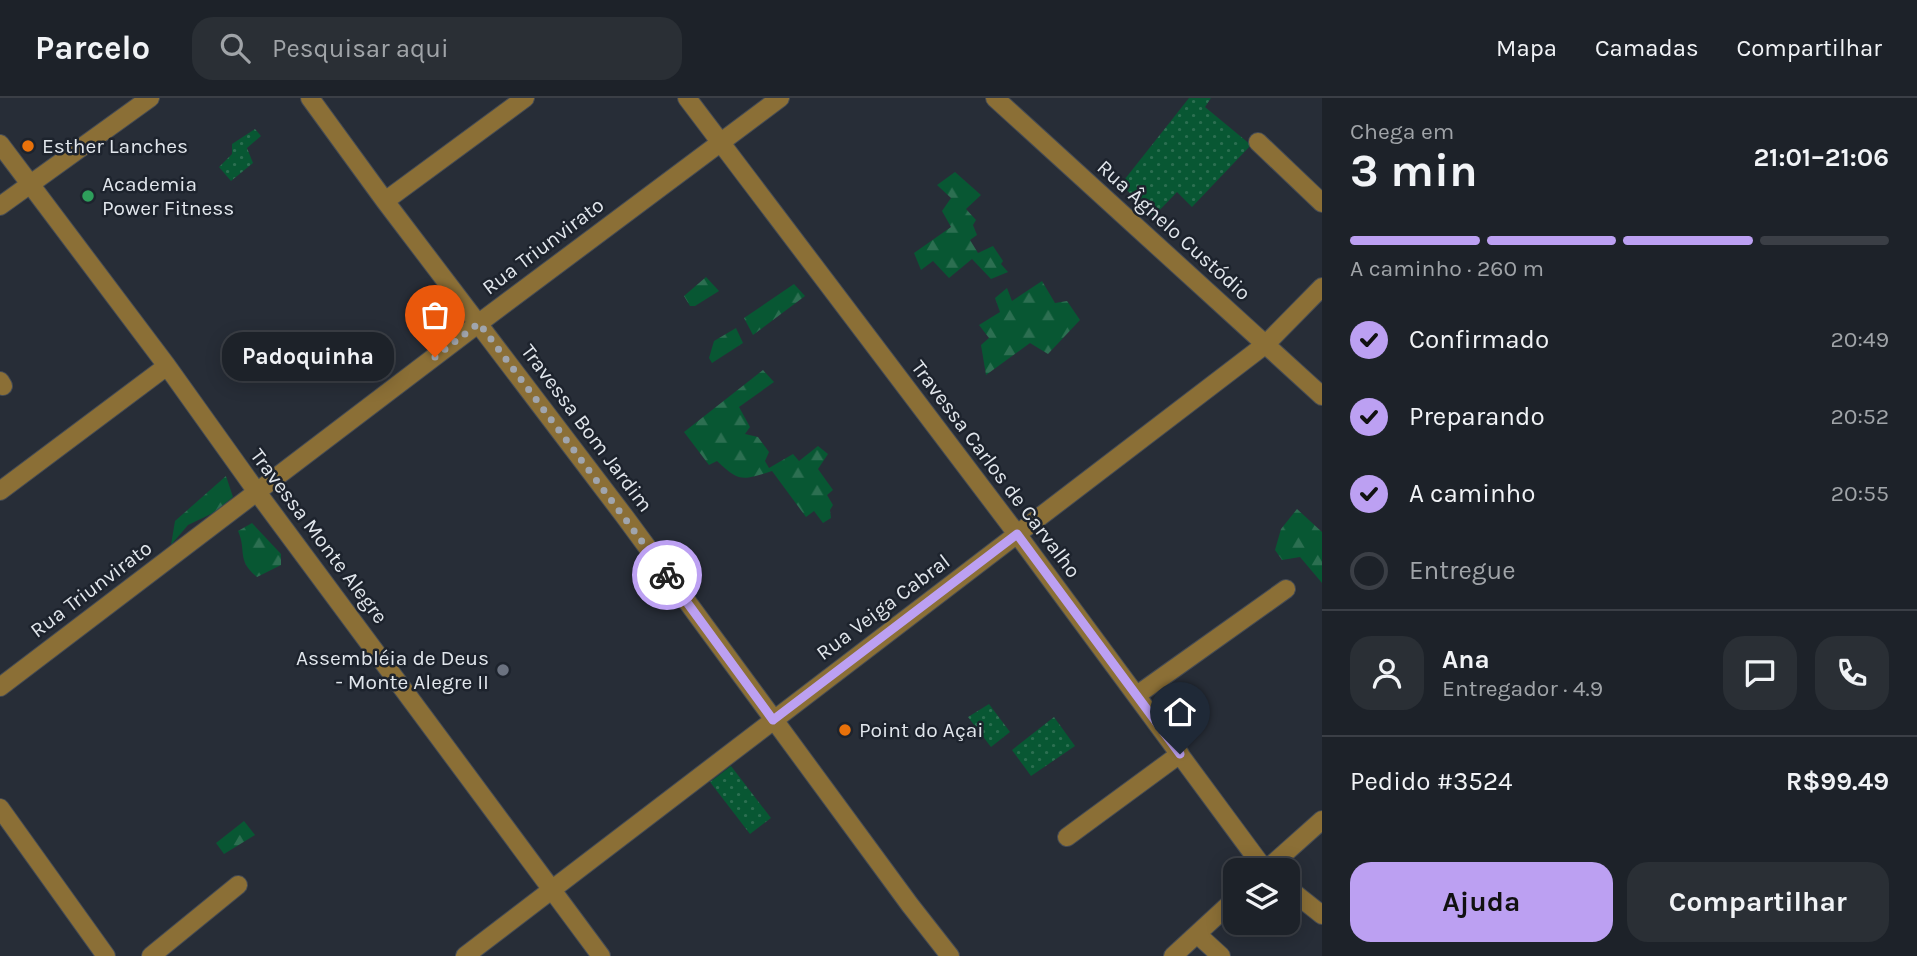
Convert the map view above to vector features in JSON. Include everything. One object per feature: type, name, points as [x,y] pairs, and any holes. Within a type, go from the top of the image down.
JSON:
[{"type":"street","points":[[0,206],[150,98]]},
{"type":"street","name":"Travessa Bom Jardim","points":[[310,98],[625,517],[909,905],[950,956]]},
{"type":"street","points":[[385,201],[525,98]]},
{"type":"street","name":"Travessa Carlos de Carvalho","points":[[687,98],[1017,534],[1256,858]]},
{"type":"street","name":"Rua Triunvirato","points":[[0,687],[780,98]]},
{"type":"street","name":"Rua Âgnelo Custódio","points":[[995,98],[1322,396]]},
{"type":"street","points":[[1258,142],[1322,203]]},
{"type":"street","name":"Travessa Monte Alegre","points":[[0,144],[167,366],[257,492],[601,956]]},
{"type":"street","name":"Rua Veiga Cabral","points":[[465,956],[1266,344],[1322,287]]},
{"type":"street","points":[[0,491],[167,366]]},
{"type":"street","points":[[1137,695],[1286,589]]},
{"type":"street","points":[[1067,837],[1180,754]]},
{"type":"street","points":[[0,808],[106,956]]},
{"type":"street","points":[[1279,858],[1322,820]]},
{"type":"street","points":[[151,956],[238,885]]},
{"type":"street","points":[[1300,898],[1322,915]]},
{"type":"street","points":[[1173,956],[1223,910]]},
{"type":"street","points":[[1197,934],[1221,956]]},
{"type":"green space","points":[[1189,98],[1211,98],[1205,107],[1251,145],[1192,207],[1177,192],[1153,217],[1121,184]]},
{"type":"green space","points":[[255,129],[261,136],[247,148],[253,163],[231,181],[219,167],[232,154],[232,144]]},
{"type":"green space","points":[[955,172],[981,195],[966,209],[976,220],[973,225],[977,235],[970,240],[978,253],[993,246],[1008,272],[991,279],[972,259],[949,278],[933,261],[921,270],[914,253],[951,227],[942,211],[951,198],[937,185]]},
{"type":"green space","points":[[706,277],[719,291],[695,306],[690,306],[684,296]]},
{"type":"green space","points":[[1042,281],[1055,303],[1067,301],[1080,320],[1048,354],[1030,343],[986,375],[981,345],[989,338],[979,325],[1000,312],[995,298],[1007,288],[1012,301]]},
{"type":"green space","points":[[794,284],[805,296],[753,335],[744,318]]},
{"type":"green space","points":[[736,328],[743,343],[712,363],[709,358],[714,341]]},
{"type":"green space","points":[[763,370],[774,382],[739,407],[750,427],[745,434],[758,437],[769,452],[765,461],[769,468],[793,454],[799,461],[818,446],[828,454],[818,469],[833,490],[827,495],[833,505],[830,510],[831,518],[823,523],[814,511],[806,517],[772,471],[742,478],[717,461],[709,465],[684,432]]},
{"type":"green space","points":[[226,476],[233,497],[213,513],[188,525],[171,545],[175,521]]},
{"type":"green space","points":[[1297,509],[1322,532],[1322,583],[1300,557],[1282,560],[1275,550],[1281,529]]},
{"type":"green space","points":[[252,523],[281,554],[281,565],[257,577],[246,565],[238,531]]},
{"type":"green space","points":[[989,704],[1010,732],[991,747],[968,717]]},
{"type":"green space","points":[[1054,717],[1075,746],[1031,776],[1012,750]]},
{"type":"green space","points":[[731,766],[771,818],[750,834],[710,782]]},
{"type":"green space","points":[[244,821],[255,835],[224,854],[216,843]]},
{"type":"way so far","points":[[435,357],[479,323],[667,575]]},
{"type":"place","name":"Esther Lanches","points":[[28,146]]},
{"type":"place","name":"Academia Power Fitness","points":[[88,196]]},
{"type":"place","name":"Padoquinha","points":[[435,357]]},
{"type":"place","name":"Assembléia de Deus - Monte Alegre II","points":[[503,670]]},
{"type":"place","name":"Point do Açai","points":[[845,730]]},
{"type":"route","points":[[667,575],[773,720],[1017,534],[1180,754]]}]
